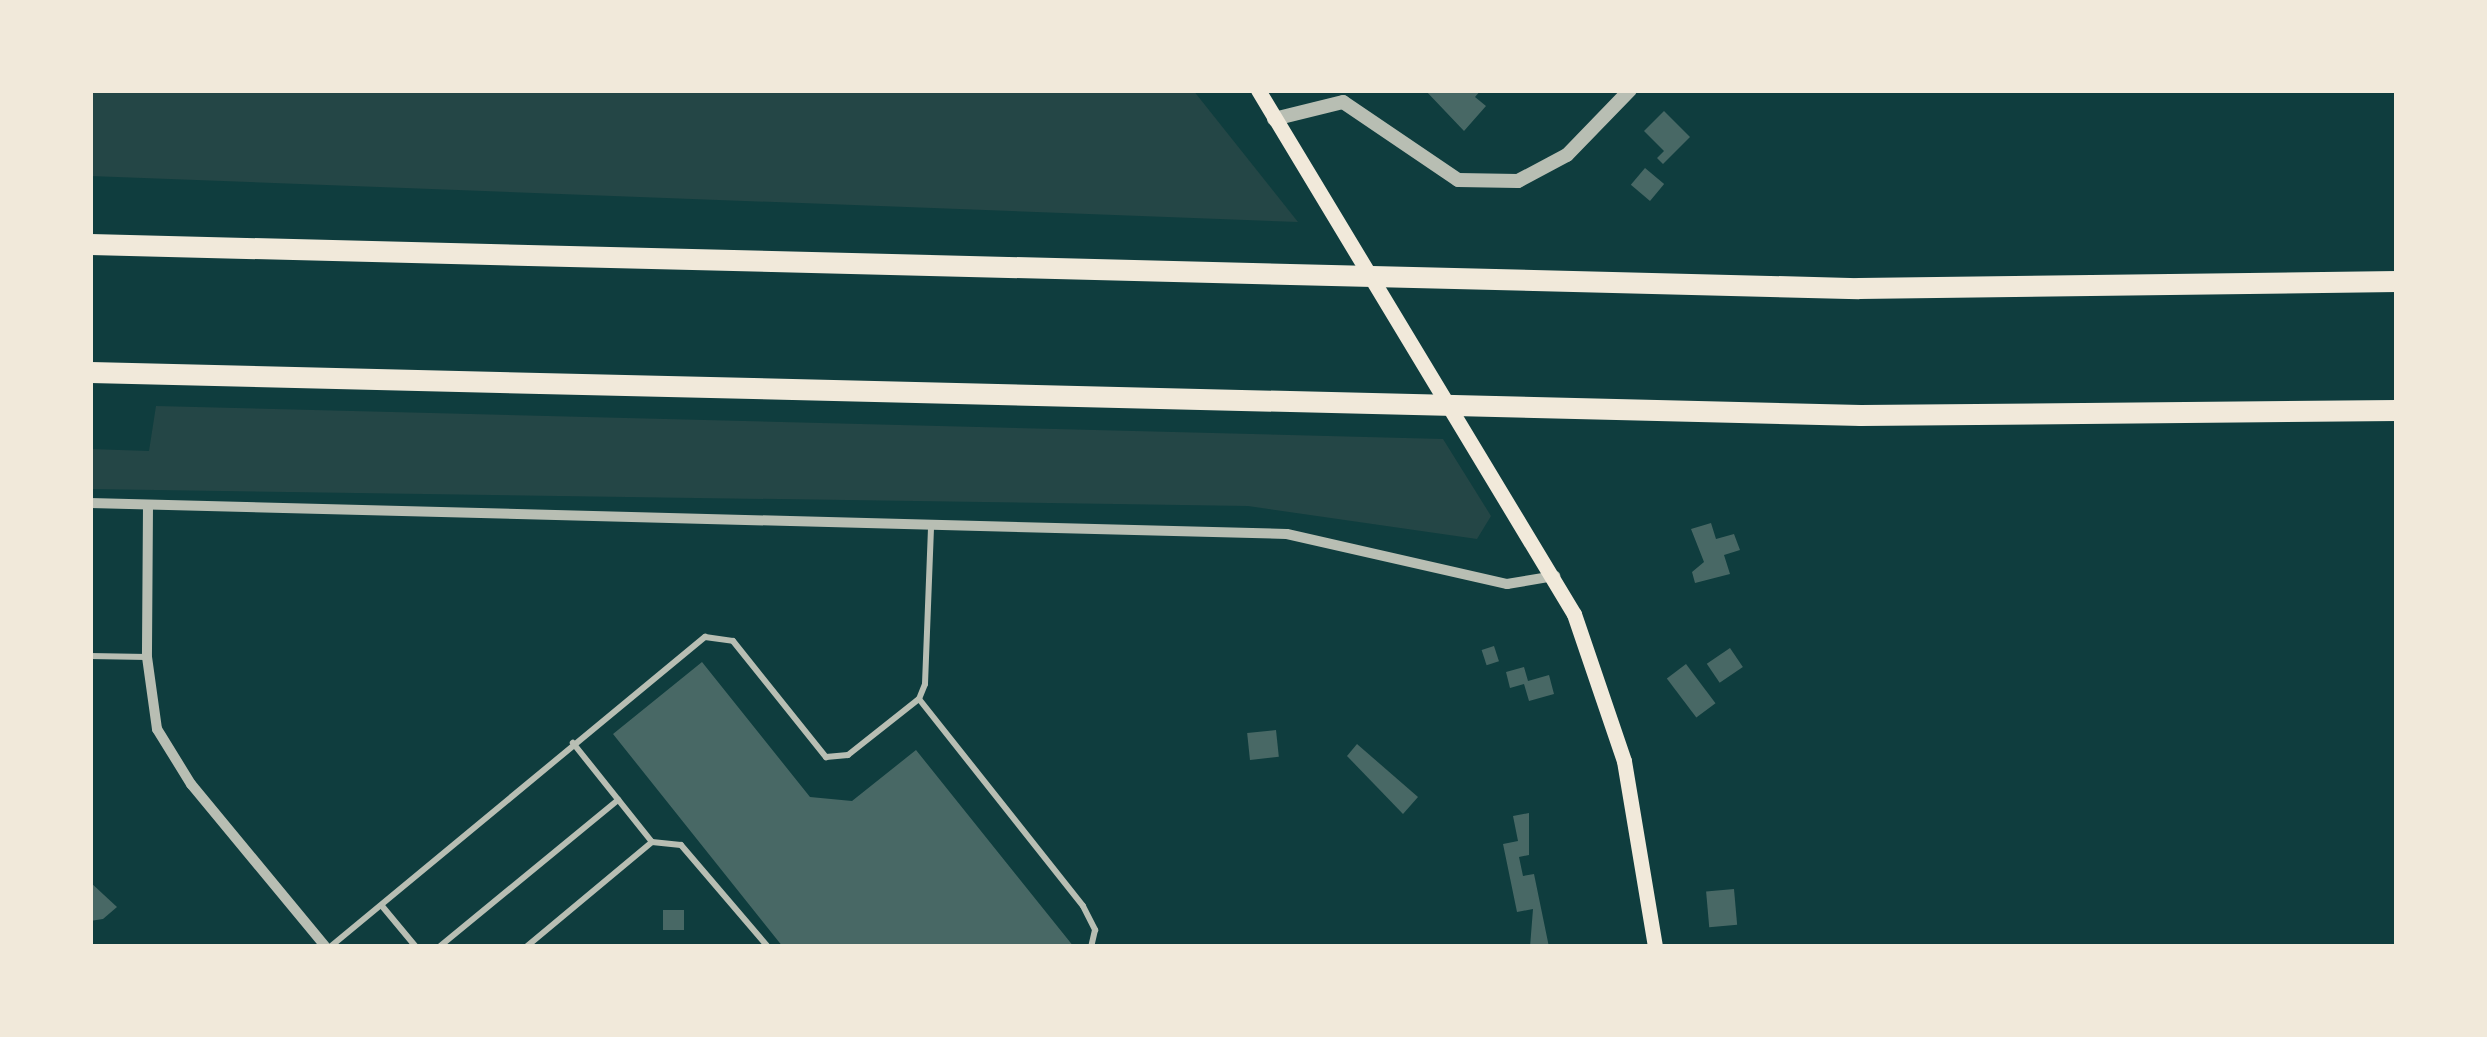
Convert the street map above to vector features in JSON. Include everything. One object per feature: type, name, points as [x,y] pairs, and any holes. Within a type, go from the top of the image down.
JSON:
[{"type":"highway","points":[[90,244],[1999,289],[2397,281]]},
{"type":"highway","points":[[90,372],[2002,417],[2397,410]]},
{"type":"main road","points":[[1258,90],[1555,577],[1615,727],[1655,947]]},
{"type":"street","points":[[1274,118],[1343,102],[1458,180],[1518,181],[1568,155],[1630,90]]},
{"type":"street","points":[[90,503],[1287,534],[1507,584],[1555,577]]},
{"type":"street","points":[[148,506],[147,657],[163,744],[328,947]]},
{"type":"lane","points":[[328,947],[692,645],[713,636],[733,641],[829,758],[848,755],[919,699],[928,666],[931,526]]},
{"type":"lane","points":[[90,656],[147,657]]},
{"type":"lane","points":[[919,699],[1083,906],[1095,930],[1091,947]]},
{"type":"lane","points":[[573,743],[652,842],[681,845],[768,947]]},
{"type":"lane","points":[[439,947],[618,800]]},
{"type":"lane","points":[[526,947],[652,842]]},
{"type":"lane","points":[[382,906],[416,947]]},
{"type":"shaded area","points":[[90,90],[1193,90],[1298,222],[90,176]]},
{"type":"shaded area","points":[[156,406],[1443,439],[1491,516],[1477,539],[1248,506],[90,489],[90,449],[149,451]]},
{"type":"building","points":[[1425,90],[1481,90],[1475,97],[1486,106],[1464,131]]},
{"type":"building","points":[[1664,111],[1690,137],[1663,164],[1657,158],[1664,151],[1644,131]]},
{"type":"building","points":[[1645,168],[1664,184],[1650,201],[1631,185]]},
{"type":"building","points":[[1711,523],[1716,539],[1734,534],[1740,550],[1724,555],[1730,574],[1695,583],[1692,572],[1704,562],[1691,529]]},
{"type":"building","points":[[1494,646],[1499,661],[1487,665],[1482,650]]},
{"type":"building","points":[[1730,648],[1743,667],[1720,683],[1707,664]]},
{"type":"building","points":[[702,662],[810,797],[852,801],[916,750],[1074,947],[783,947],[613,734]]},
{"type":"building","points":[[1686,664],[1715,703],[1696,718],[1667,678]]},
{"type":"building","points":[[1524,667],[1528,681],[1549,675],[1554,694],[1529,701],[1524,684],[1510,688],[1506,672]]},
{"type":"building","points":[[1276,730],[1279,757],[1250,760],[1247,733]]},
{"type":"building","points":[[1357,744],[1418,797],[1403,814],[1347,756]]},
{"type":"building","points":[[1529,813],[1529,855],[1519,857],[1523,876],[1534,874],[1549,947],[1530,947],[1533,909],[1517,912],[1503,844],[1518,841],[1513,816]]},
{"type":"building","points":[[90,882],[117,907],[103,919],[90,921]]},
{"type":"building","points":[[1734,889],[1737,925],[1709,927],[1706,891]]},
{"type":"building","points":[[663,910],[684,910],[684,930],[663,930]]}]
